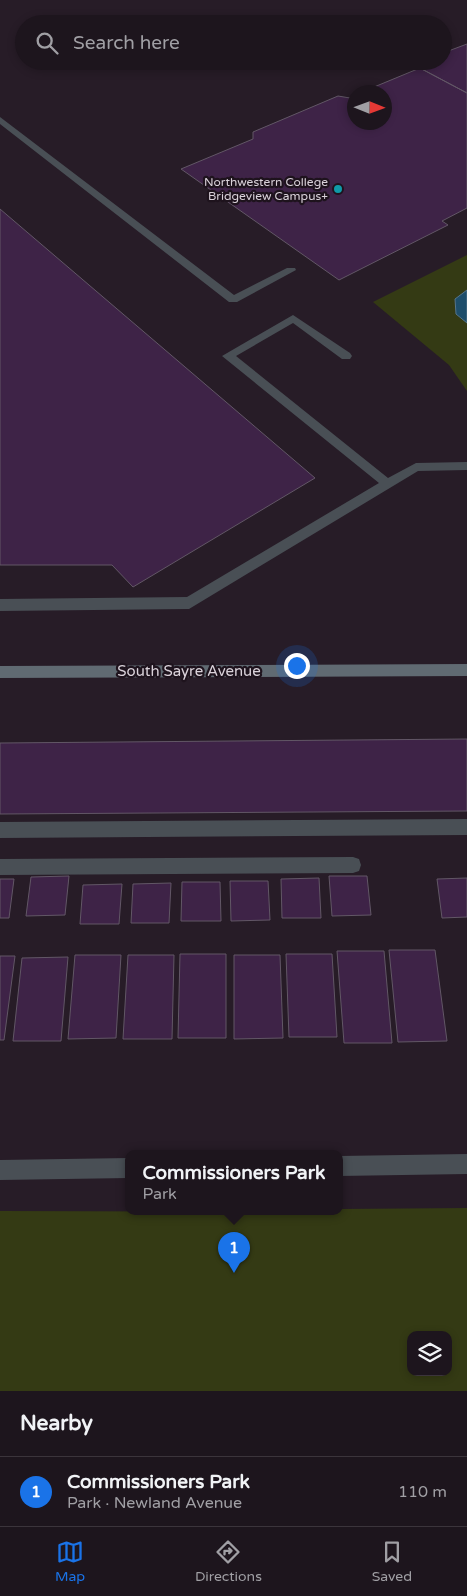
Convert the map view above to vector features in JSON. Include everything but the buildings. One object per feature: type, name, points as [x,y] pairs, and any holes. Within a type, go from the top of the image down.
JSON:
[{"type":"street","points":[[0,120],[232,300],[291,270]]},
{"type":"street","points":[[346,356],[293,318],[228,356],[388,484]]},
{"type":"street","points":[[0,605],[190,603],[416,467],[467,466]]},
{"type":"street","name":"South Sayre Avenue","points":[[0,672],[467,670]]},
{"type":"street","points":[[0,830],[467,827]]},
{"type":"street","points":[[0,867],[353,865]]},
{"type":"street","points":[[343,1166],[467,1164]]},
{"type":"street","points":[[0,1170],[125,1168]]},
{"type":"green space","points":[[467,255],[467,290],[455,299],[456,314],[467,323],[467,391],[449,365],[373,302]]},
{"type":"green space","points":[[467,1208],[467,1391],[0,1391],[0,1211],[125,1211],[125,1215],[343,1215],[343,1209]]},
{"type":"water","points":[[467,290],[467,323],[456,314],[455,299]]},
{"type":"place","name":"Northwestern College Bridgeview Campus+","points":[[338,189]]},
{"type":"place","name":"Commissioners Park","points":[[234,1273]]}]
